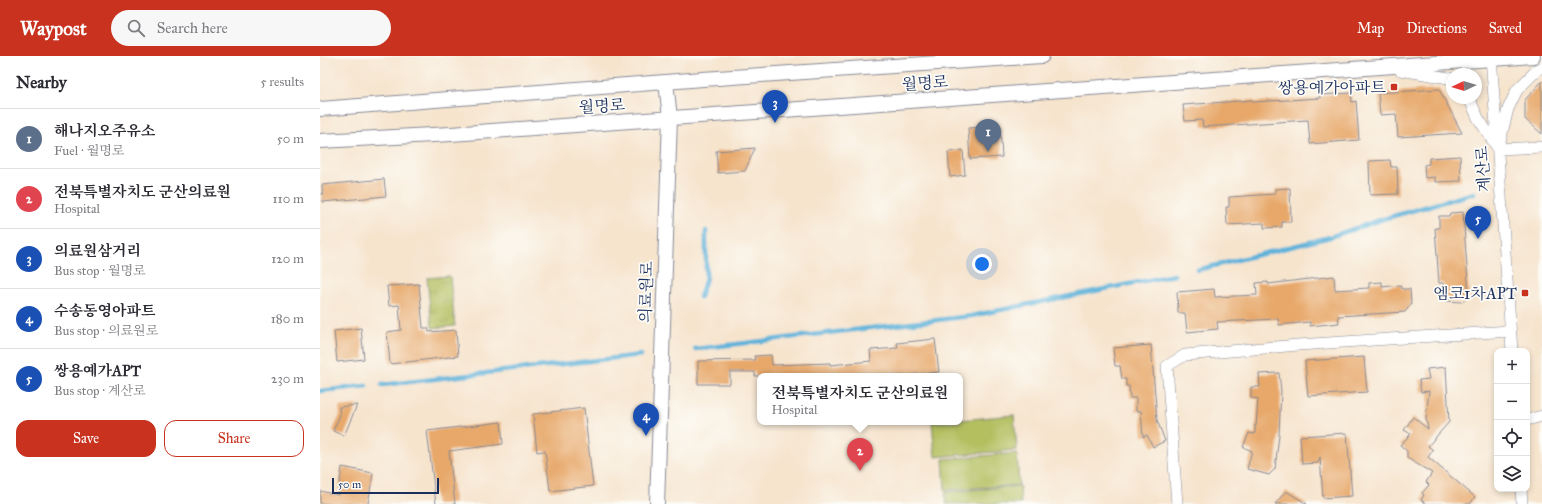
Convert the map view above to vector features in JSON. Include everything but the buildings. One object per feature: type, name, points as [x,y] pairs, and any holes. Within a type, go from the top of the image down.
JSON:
[{"type":"street","name":"월명로","points":[[320,109],[666,82],[1042,56]]},
{"type":"street","name":"월명로","points":[[320,141],[459,133],[1533,56]]},
{"type":"street","name":"계산로","points":[[1491,58],[1512,348]]},
{"type":"street","points":[[1378,67],[1446,77]]},
{"type":"street","points":[[1498,149],[1508,109],[1517,90],[1538,69],[1542,68]]},
{"type":"street","name":"의료원로","points":[[657,504],[670,118],[666,82]]},
{"type":"street","points":[[1472,104],[1478,118],[1498,149]]},
{"type":"street","points":[[1498,149],[1542,147]]},
{"type":"street","points":[[1177,504],[1167,366],[1185,355],[1298,345],[1510,331]]},
{"type":"street","points":[[1530,419],[1542,416]]},
{"type":"street","points":[[1521,492],[1522,504]]},
{"type":"green space","points":[[450,276],[455,326],[432,328],[427,278]]},
{"type":"green space","points":[[1014,415],[1017,450],[935,457],[932,425],[963,425],[963,420]]},
{"type":"green space","points":[[1017,453],[1019,485],[945,490],[943,459]]},
{"type":"green space","points":[[1020,486],[1021,504],[946,504],[945,492]]},
{"type":"waterway","points":[[1197,270],[1330,237],[1383,219],[1474,193]]},
{"type":"waterway","points":[[700,297],[706,278],[706,231]]},
{"type":"waterway","points":[[695,349],[971,316],[1174,275]]},
{"type":"waterway","points":[[382,385],[641,355]]},
{"type":"waterway","points":[[320,391],[366,386]]},
{"type":"place","name":"쌍용예가아파트","points":[[1394,87]]},
{"type":"place","name":"의료원삼거리","points":[[775,123]]},
{"type":"place","name":"해나지오주유소","points":[[988,152]]},
{"type":"place","name":"쌍용예가APT","points":[[1478,239]]},
{"type":"place","name":"엠코1차APT","points":[[1525,293]]},
{"type":"place","name":"수송동영아파트","points":[[646,436]]},
{"type":"place","name":"전북특별자치도 군산의료원","points":[[860,471]]}]
